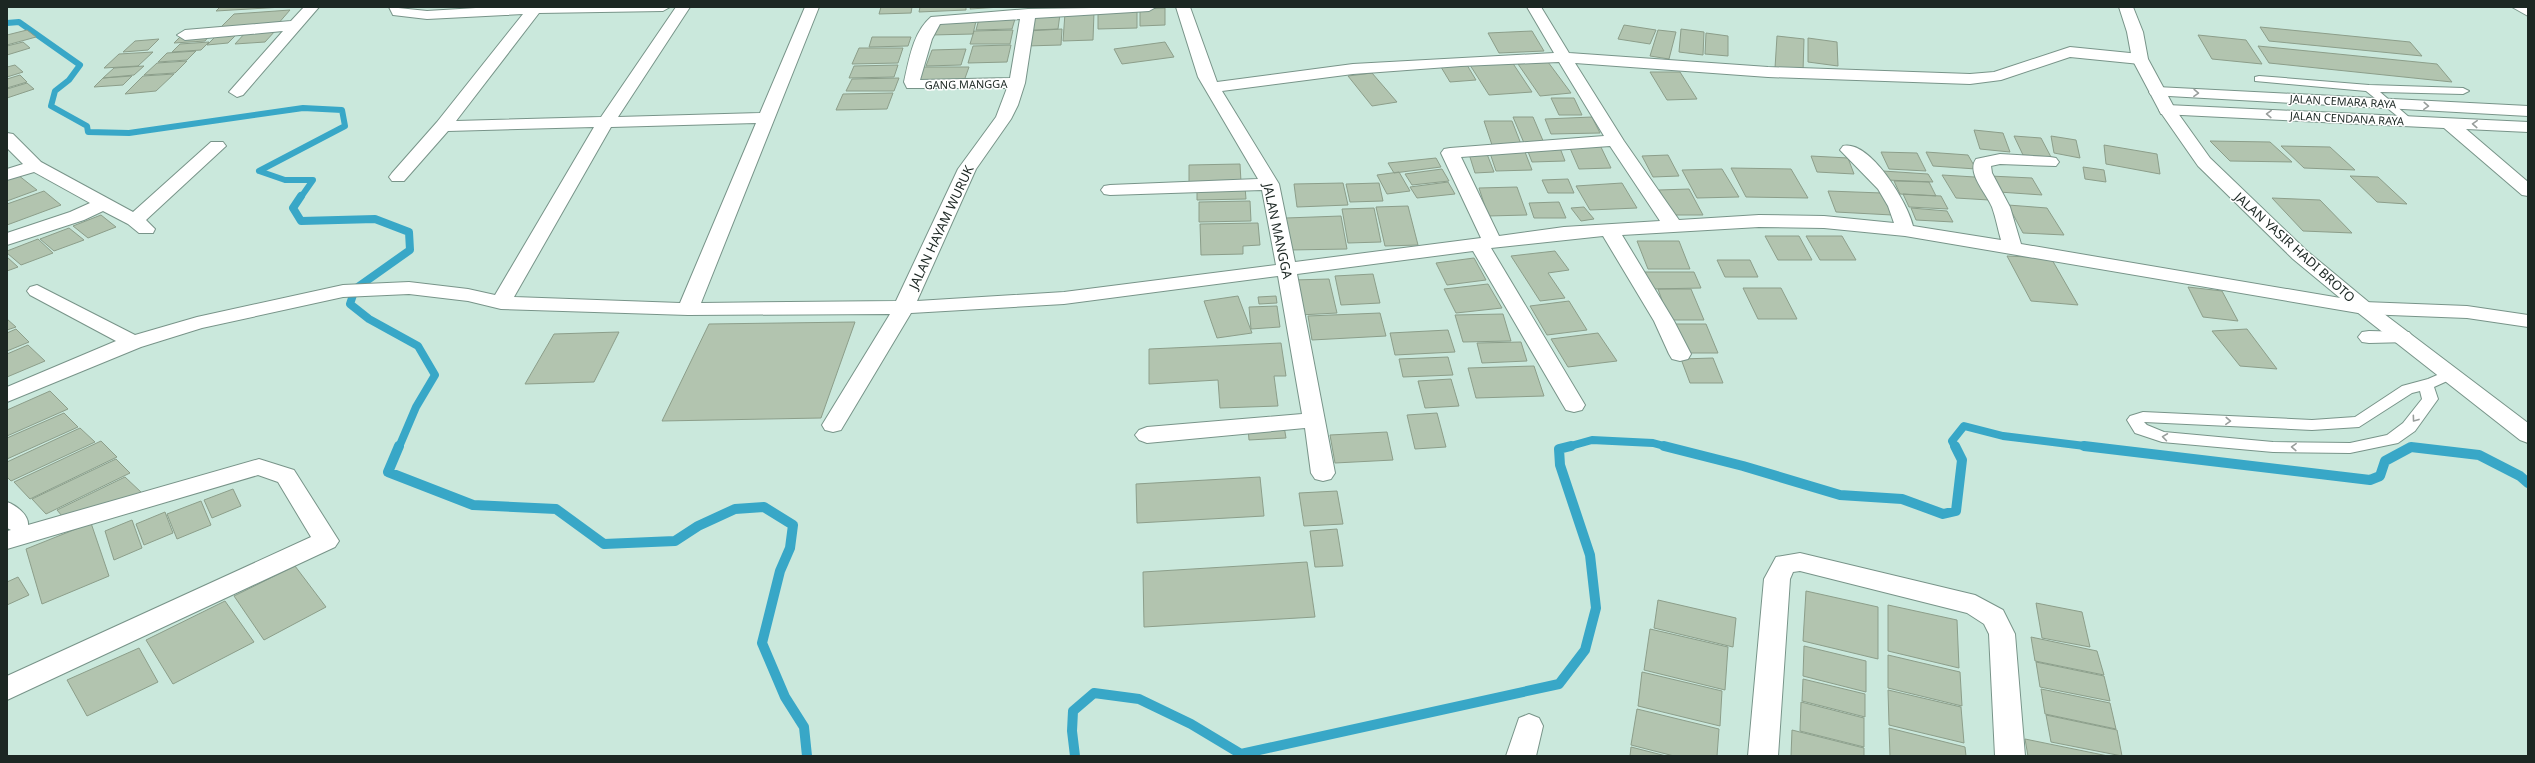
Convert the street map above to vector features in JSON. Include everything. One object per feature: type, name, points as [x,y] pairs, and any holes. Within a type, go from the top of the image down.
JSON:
[{"type":"street","points":[[237,92],[298,25],[312,7]]},
{"type":"street","points":[[396,7],[398,12],[427,15],[535,9],[663,7]]},
{"type":"street","points":[[501,303],[605,123],[683,7]]},
{"type":"street","points":[[688,310],[812,7]]},
{"type":"street","name":"GANG MANGGA","points":[[1017,83],[932,86],[913,85],[912,82],[932,22],[943,19],[1028,13],[1149,7]]},
{"type":"street","name":"JALAN MANGGA","points":[[1183,7],[1206,77],[1270,184],[1302,363],[1315,420],[1323,473]]},
{"type":"street","points":[[1534,7],[1615,141],[1673,226]]},
{"type":"street","name":"JALAN YASIR HADI BROTO","points":[[2126,7],[2135,32],[2140,59],[2167,110],[2204,162],[2245,204],[2364,308],[2528,435]]},
{"type":"street","points":[[2519,7],[2528,12]]},
{"type":"street","points":[[398,177],[443,126],[535,9]]},
{"type":"street","name":"JALAN HAYAM WURUK","points":[[833,425],[903,309],[967,169],[994,129],[1003,119],[1017,83],[1028,13]]},
{"type":"street","points":[[185,35],[298,25]]},
{"type":"street","points":[[1212,87],[1360,68],[1461,60],[1563,57],[1768,72],[1970,79],[1995,77],[2017,72],[2054,56],[2070,52],[2140,59]]},
{"type":"street","name":"JALAN CEMARA RAYA","points":[[2157,92],[2528,111]]},
{"type":"street","points":[[2327,100],[2359,118]]},
{"type":"street","points":[[2487,109],[2508,126]]},
{"type":"street","name":"JALAN CENDANA RAYA","points":[[2167,110],[2406,120],[2528,127]]},
{"type":"street","points":[[443,126],[766,118]]},
{"type":"street","points":[[2447,122],[2528,191]]},
{"type":"street","points":[[7,138],[34,166],[90,194],[103,204],[141,224],[217,146]]},
{"type":"street","points":[[1574,405],[1486,243],[1450,153],[1549,144],[1615,141]]},
{"type":"street","points":[[1849,150],[1877,173],[1885,184],[1902,215],[1905,230]]},
{"type":"street","points":[[2012,247],[2001,207],[1983,173],[1982,163],[2000,159],[2050,162]]},
{"type":"street","points":[[7,175],[34,166]]},
{"type":"street","points":[[1110,190],[1270,184]]},
{"type":"street","points":[[7,239],[83,214],[103,204]]},
{"type":"street","points":[[7,395],[133,342],[197,322],[343,291],[371,288],[409,288],[468,295],[501,303],[688,310],[903,309],[1064,298],[1564,233],[1759,221],[1809,222],[1905,230],[2364,308],[2467,312],[2528,321]]},
{"type":"street","points":[[1609,230],[1664,321],[1680,354]]},
{"type":"street","points":[[37,291],[133,342]]},
{"type":"street","points":[[2369,337],[2402,336]]},
{"type":"street","points":[[1147,435],[1315,420]]},
{"type":"street","points":[[7,689],[326,541],[286,476],[259,467],[10,525]]},
{"type":"street","points":[[1763,756],[1777,579],[1785,564],[1800,562],[1975,605],[1994,618],[2002,634],[2010,756]]},
{"type":"street","points":[[1521,756],[1529,726]]},
{"type":"lane","points":[[2259,79],[2369,88],[2463,91]]},
{"type":"lane","points":[[2369,88],[2406,120]]},
{"type":"lane","points":[[2426,385],[2430,399],[2409,427],[2392,439],[2366,447],[2344,448],[2273,446],[2162,437],[2141,429],[2135,420],[2143,417],[2312,425],[2358,422],[2407,389],[2426,385],[2451,374]]},
{"type":"building","points":[[220,7],[283,7],[216,11]]},
{"type":"building","points":[[881,7],[912,7],[911,13],[879,14]]},
{"type":"building","points":[[920,7],[966,7],[966,10],[919,12]]},
{"type":"building","points":[[971,7],[1001,7],[970,9]]},
{"type":"building","points":[[1165,8],[1165,25],[1140,26],[1140,9]]},
{"type":"building","points":[[290,10],[277,25],[219,29],[234,14]]},
{"type":"building","points":[[1137,10],[1137,28],[1098,29],[1098,11]]},
{"type":"building","points":[[1094,12],[1093,40],[1063,41],[1065,13]]},
{"type":"building","points":[[1035,14],[1060,14],[1058,29],[1033,30]]},
{"type":"building","points":[[979,19],[1015,19],[1012,29],[976,30]]},
{"type":"building","points":[[976,21],[973,34],[932,35],[936,22]]},
{"type":"building","points":[[1624,25],[1656,30],[1650,44],[1618,39]]},
{"type":"building","points":[[2260,27],[2410,42],[2422,56],[2269,41]]},
{"type":"building","points":[[1062,29],[1061,45],[1026,46],[1028,31]]},
{"type":"building","points":[[1681,29],[1704,32],[1703,55],[1679,52]]},
{"type":"building","points":[[27,30],[36,37],[7,45],[7,35]]},
{"type":"building","points":[[276,30],[265,42],[235,44],[246,32]]},
{"type":"building","points":[[1013,30],[1010,44],[970,44],[974,31]]},
{"type":"building","points":[[1658,30],[1676,32],[1669,59],[1650,56]]},
{"type":"building","points":[[1532,31],[1544,51],[1499,53],[1488,33]]},
{"type":"building","points":[[239,32],[228,43],[207,45],[219,33]]},
{"type":"building","points":[[1706,33],[1728,36],[1728,56],[1705,54]]},
{"type":"building","points":[[211,34],[205,41],[174,43],[181,36]]},
{"type":"building","points":[[2198,35],[2246,40],[2262,64],[2212,59]]},
{"type":"building","points":[[1777,36],[1804,39],[1803,72],[1775,68]]},
{"type":"building","points":[[872,37],[911,37],[908,46],[869,47]]},
{"type":"building","points":[[1808,38],[1837,42],[1838,66],[1808,62]]},
{"type":"building","points":[[159,39],[148,50],[123,52],[135,41]]},
{"type":"building","points":[[23,42],[30,48],[7,55],[7,46]]},
{"type":"building","points":[[209,42],[201,50],[172,52],[180,44]]},
{"type":"building","points":[[1165,42],[1174,57],[1122,64],[1114,49]]},
{"type":"building","points":[[1011,45],[1007,62],[968,63],[973,46]]},
{"type":"building","points":[[2258,46],[2437,64],[2452,82],[2269,63]]},
{"type":"building","points":[[859,48],[903,48],[898,63],[852,64]]},
{"type":"building","points":[[966,49],[961,65],[926,66],[932,50]]},
{"type":"building","points":[[196,51],[187,60],[158,62],[167,53]]},
{"type":"building","points":[[153,52],[138,66],[104,68],[119,54]]},
{"type":"building","points":[[187,61],[175,73],[144,75],[157,63]]},
{"type":"building","points":[[1512,62],[1532,92],[1489,95],[1470,65]]},
{"type":"building","points":[[1548,62],[1571,93],[1540,96],[1518,64]]},
{"type":"building","points":[[15,65],[23,72],[7,77],[7,67]]},
{"type":"building","points":[[898,65],[894,77],[849,78],[854,66]]},
{"type":"building","points":[[1467,65],[1476,80],[1450,82],[1441,67]]},
{"type":"building","points":[[144,66],[134,75],[103,78],[114,68]]},
{"type":"building","points":[[923,67],[969,67],[964,81],[917,82]]},
{"type":"building","points":[[1650,72],[1680,72],[1697,99],[1667,100]]},
{"type":"building","points":[[1372,73],[1397,102],[1372,106],[1348,76]]},
{"type":"building","points":[[174,74],[156,91],[125,94],[143,76]]},
{"type":"building","points":[[20,75],[27,82],[7,88],[7,79]]},
{"type":"building","points":[[132,76],[123,85],[94,87],[103,78]]},
{"type":"building","points":[[899,78],[894,91],[846,91],[852,79]]},
{"type":"building","points":[[27,83],[34,89],[7,98],[7,89]]},
{"type":"building","points":[[893,93],[887,109],[836,110],[843,94]]},
{"type":"building","points":[[1551,98],[1574,98],[1582,115],[1559,115]]},
{"type":"building","points":[[1513,117],[1533,117],[1544,143],[1524,143]]},
{"type":"building","points":[[1592,117],[1600,133],[1551,134],[1545,119]]},
{"type":"building","points":[[1484,121],[1512,121],[1521,144],[1492,145]]},
{"type":"building","points":[[1974,130],[2003,133],[2010,152],[1980,149]]},
{"type":"building","points":[[2014,136],[2041,138],[2051,157],[2023,155]]},
{"type":"building","points":[[2051,136],[2076,140],[2080,158],[2054,153]]},
{"type":"building","points":[[2210,141],[2270,142],[2292,162],[2230,161]]},
{"type":"building","points":[[1600,145],[1611,168],[1579,169],[1569,146]]},
{"type":"building","points":[[2104,145],[2157,154],[2160,174],[2106,164]]},
{"type":"building","points":[[2281,146],[2330,147],[2355,170],[2304,168]]},
{"type":"building","points":[[1560,148],[1565,161],[1532,162],[1527,149]]},
{"type":"building","points":[[1525,152],[1532,170],[1496,171],[1490,153]]},
{"type":"building","points":[[1881,152],[1917,153],[1926,171],[1889,169]]},
{"type":"building","points":[[1926,152],[1968,155],[1976,169],[1933,166]]},
{"type":"building","points":[[1469,154],[1487,154],[1494,172],[1475,173]]},
{"type":"building","points":[[1668,155],[1679,176],[1653,177],[1642,156]]},
{"type":"building","points":[[1811,156],[1848,158],[1854,174],[1817,172]]},
{"type":"building","points":[[1436,158],[1441,167],[1394,173],[1388,163]]},
{"type":"building","points":[[1240,164],[1241,182],[1189,183],[1189,165]]},
{"type":"building","points":[[2083,167],[2104,170],[2106,182],[2085,179]]},
{"type":"building","points":[[1731,168],[1791,169],[1808,198],[1746,197]]},
{"type":"building","points":[[1442,169],[1449,181],[1412,185],[1405,174]]},
{"type":"building","points":[[1722,169],[1739,197],[1697,198],[1682,170]]},
{"type":"building","points":[[1883,171],[1928,174],[1933,182],[1887,180]]},
{"type":"building","points":[[1399,172],[1410,191],[1387,194],[1377,175]]},
{"type":"building","points":[[18,175],[37,190],[7,201],[7,179]]},
{"type":"building","points":[[1942,175],[1975,177],[1989,200],[1956,198]]},
{"type":"building","points":[[1990,176],[2032,178],[2042,195],[1999,192]]},
{"type":"building","points":[[2350,176],[2378,177],[2407,204],[2377,202]]},
{"type":"building","points":[[1568,179],[1574,193],[1548,193],[1542,180]]},
{"type":"building","points":[[1894,181],[1929,182],[1936,196],[1900,194]]},
{"type":"building","points":[[1448,182],[1455,194],[1417,198],[1410,187]]},
{"type":"building","points":[[1343,183],[1348,205],[1297,207],[1294,184]]},
{"type":"building","points":[[1379,183],[1383,201],[1350,202],[1346,184]]},
{"type":"building","points":[[1622,183],[1637,208],[1590,210],[1576,186]]},
{"type":"building","points":[[1245,187],[1246,199],[1197,200],[1197,188]]},
{"type":"building","points":[[1517,187],[1527,215],[1488,216],[1479,188]]},
{"type":"building","points":[[1689,189],[1703,215],[1672,215],[1659,190]]},
{"type":"building","points":[[44,191],[61,205],[7,225],[7,204]]},
{"type":"building","points":[[1828,191],[1882,193],[1892,215],[1836,212]]},
{"type":"building","points":[[1903,194],[1941,196],[1948,209],[1909,207]]},
{"type":"building","points":[[2272,198],[2320,200],[2352,233],[2303,231]]},
{"type":"building","points":[[1250,201],[1251,221],[1199,222],[1199,202]]},
{"type":"building","points":[[1559,202],[1566,218],[1534,218],[1529,203]]},
{"type":"building","points":[[2008,205],[2047,208],[2064,235],[2023,233]]},
{"type":"building","points":[[1408,206],[1418,245],[1385,246],[1376,207]]},
{"type":"building","points":[[1584,207],[1594,219],[1581,221],[1571,208]]},
{"type":"building","points":[[1374,208],[1381,242],[1348,243],[1342,209]]},
{"type":"building","points":[[1911,208],[1947,211],[1953,222],[1916,220]]},
{"type":"building","points":[[101,215],[116,227],[88,238],[73,226]]},
{"type":"building","points":[[1341,216],[1347,249],[1290,250],[1286,218]]},
{"type":"building","points":[[1258,223],[1260,245],[1243,246],[1243,254],[1201,255],[1200,224]]},
{"type":"building","points":[[69,228],[84,240],[54,251],[40,239]]},
{"type":"building","points":[[1765,236],[1799,236],[1812,260],[1778,260]]},
{"type":"building","points":[[1806,236],[1842,236],[1856,260],[1820,260]]},
{"type":"building","points":[[38,239],[53,253],[21,265],[7,253],[7,251]]},
{"type":"building","points":[[1637,241],[1679,241],[1690,269],[1648,269]]},
{"type":"building","points":[[1555,251],[1569,270],[1548,273],[1565,298],[1540,301],[1511,256]]},
{"type":"building","points":[[2007,256],[2051,258],[2078,305],[2031,301]]},
{"type":"building","points":[[7,257],[18,267],[7,271]]},
{"type":"building","points":[[1474,258],[1486,280],[1447,285],[1436,263]]},
{"type":"building","points":[[1717,260],[1750,260],[1758,277],[1725,277]]},
{"type":"building","points":[[1645,272],[1694,272],[1701,288],[1652,289]]},
{"type":"building","points":[[1373,274],[1380,303],[1341,305],[1335,276]]},
{"type":"building","points":[[1329,279],[1337,313],[1299,315],[1293,280]]},
{"type":"building","points":[[1488,284],[1502,308],[1456,313],[1444,289]]},
{"type":"building","points":[[2188,287],[2222,291],[2238,321],[2203,317]]},
{"type":"building","points":[[1743,288],[1781,288],[1797,319],[1758,319]]},
{"type":"building","points":[[1658,289],[1691,289],[1704,320],[1669,320]]},
{"type":"building","points":[[1238,296],[1252,333],[1217,338],[1204,301]]},
{"type":"building","points":[[1276,296],[1277,303],[1259,304],[1258,297]]},
{"type":"building","points":[[1569,301],[1587,330],[1547,335],[1530,306]]},
{"type":"building","points":[[1277,306],[1280,327],[1251,329],[1249,307]]},
{"type":"building","points":[[1380,313],[1386,336],[1312,340],[1308,316]]},
{"type":"building","points":[[1503,314],[1511,341],[1463,342],[1455,315]]},
{"type":"building","points":[[7,319],[16,327],[7,330]]},
{"type":"building","points":[[855,322],[821,418],[662,421],[709,324]]},
{"type":"building","points":[[1670,324],[1706,324],[1718,353],[1681,353]]},
{"type":"building","points":[[16,329],[29,342],[7,351],[7,333]]},
{"type":"building","points":[[2247,329],[2277,369],[2240,366],[2212,331]]},
{"type":"building","points":[[1448,330],[1455,352],[1395,355],[1390,333]]},
{"type":"building","points":[[619,332],[594,382],[525,384],[554,334]]},
{"type":"building","points":[[1598,333],[1617,361],[1568,367],[1551,339]]},
{"type":"building","points":[[1521,342],[1527,361],[1482,363],[1477,343]]},
{"type":"building","points":[[1281,343],[1286,376],[1274,376],[1278,406],[1220,408],[1218,380],[1149,384],[1149,349]]},
{"type":"building","points":[[28,345],[45,361],[7,377],[7,354]]},
{"type":"building","points":[[1448,357],[1453,375],[1403,377],[1399,359]]},
{"type":"building","points":[[1713,358],[1723,383],[1690,383],[1681,359]]},
{"type":"building","points":[[1534,366],[1544,396],[1476,398],[1468,368]]},
{"type":"building","points":[[1451,379],[1459,406],[1425,408],[1418,381]]},
{"type":"building","points":[[50,391],[68,409],[7,436],[7,410]]},
{"type":"building","points":[[64,413],[78,427],[7,459],[7,438]]},
{"type":"building","points":[[1437,413],[1446,447],[1415,449],[1407,415]]},
{"type":"building","points":[[1284,426],[1286,438],[1249,440],[1248,428]]},
{"type":"building","points":[[80,428],[95,442],[11,481],[7,477],[7,462]]},
{"type":"building","points":[[1387,432],[1393,460],[1335,463],[1330,435]]},
{"type":"building","points":[[101,441],[117,457],[30,499],[14,482]]},
{"type":"building","points":[[116,459],[130,473],[46,514],[32,499]]},
{"type":"building","points":[[125,477],[142,493],[62,516],[57,510]]},
{"type":"building","points":[[1260,477],[1264,516],[1137,523],[1136,484]]},
{"type":"building","points":[[233,489],[241,506],[212,518],[204,500]]},
{"type":"building","points":[[1337,491],[1343,524],[1304,526],[1299,493]]},
{"type":"building","points":[[201,501],[211,525],[177,539],[167,514]]},
{"type":"building","points":[[165,512],[173,533],[144,545],[136,524]]},
{"type":"building","points":[[132,520],[142,548],[114,560],[105,531]]},
{"type":"building","points":[[91,523],[109,576],[42,604],[26,549]]},
{"type":"building","points":[[1337,529],[1343,566],[1315,567],[1310,531]]},
{"type":"building","points":[[1307,562],[1315,617],[1144,627],[1143,572]]},
{"type":"building","points":[[295,566],[326,607],[264,640],[234,596]]},
{"type":"building","points":[[18,577],[29,595],[7,605],[7,582]]},
{"type":"building","points":[[1806,591],[1878,607],[1878,659],[1803,641]]},
{"type":"building","points":[[1658,600],[1736,618],[1733,647],[1654,628]]},
{"type":"building","points":[[225,601],[254,642],[173,684],[146,640]]},
{"type":"building","points":[[2036,603],[2082,612],[2090,647],[2042,638]]},
{"type":"building","points":[[1888,605],[1957,620],[1959,668],[1888,651]]},
{"type":"building","points":[[1650,629],[1728,647],[1725,690],[1644,670]]},
{"type":"building","points":[[2031,637],[2097,651],[2104,675],[2035,661]]},
{"type":"building","points":[[1804,646],[1866,661],[1866,692],[1803,676]]},
{"type":"building","points":[[139,648],[158,682],[87,716],[67,680]]},
{"type":"building","points":[[1888,655],[1960,672],[1962,706],[1888,688]]},
{"type":"building","points":[[2036,662],[2104,676],[2110,701],[2040,687]]},
{"type":"building","points":[[1642,672],[1722,691],[1720,726],[1638,706]]},
{"type":"building","points":[[1803,679],[1865,694],[1865,717],[1802,701]]},
{"type":"building","points":[[2041,689],[2110,703],[2116,729],[2045,714]]},
{"type":"building","points":[[1888,690],[1961,707],[1964,743],[1889,725]]},
{"type":"building","points":[[1801,702],[1864,718],[1864,747],[1800,731]]},
{"type":"building","points":[[1637,709],[1719,729],[1717,756],[1674,756],[1631,745]]},
{"type":"building","points":[[2046,715],[2117,730],[2122,756],[2051,742]]},
{"type":"building","points":[[1889,728],[1965,747],[1966,756],[1890,756]]},
{"type":"building","points":[[1792,730],[1864,748],[1864,756],[1791,756]]},
{"type":"building","points":[[2025,739],[2108,756],[2028,756]]},
{"type":"building","points":[[1631,747],[1666,756],[1630,756]]},
{"type":"waterway","points":[[7,23],[19,22],[80,65],[69,80],[55,91],[51,106],[87,126],[88,132],[129,133],[303,108],[342,110],[345,126],[259,171],[285,180],[313,180],[301,197]]},
{"type":"waterway","points":[[301,196],[293,208],[301,221],[375,219],[409,232],[410,250],[355,289],[350,304],[369,319],[418,346],[435,375],[416,407],[399,447]]},
{"type":"waterway","points":[[1955,447],[1952,441],[1964,426],[2003,436],[2093,447]]},
{"type":"waterway","points":[[1567,447],[1592,440],[1653,443],[1668,447]]},
{"type":"waterway","points":[[399,446],[388,472],[473,505],[556,509],[604,544],[675,541],[698,526],[735,509],[764,507],[793,525],[790,548],[780,571],[762,643],[785,697],[804,727],[807,756]]},
{"type":"waterway","points":[[1567,447],[1571,446]]},
{"type":"waterway","points":[[1664,446],[1743,466],[1840,495],[1902,499],[1943,514],[1956,511],[1962,460],[1955,446]]},
{"type":"waterway","points":[[2084,446],[2370,480],[2380,476],[2385,461],[2411,447],[2479,455],[2520,476],[2528,483]]},
{"type":"waterway","points":[[1075,756],[1072,731],[1073,711],[1094,693],[1139,699],[1191,724],[1241,754],[1559,684],[1585,650],[1596,608],[1590,555],[1560,465],[1559,449],[1567,447]]}]
